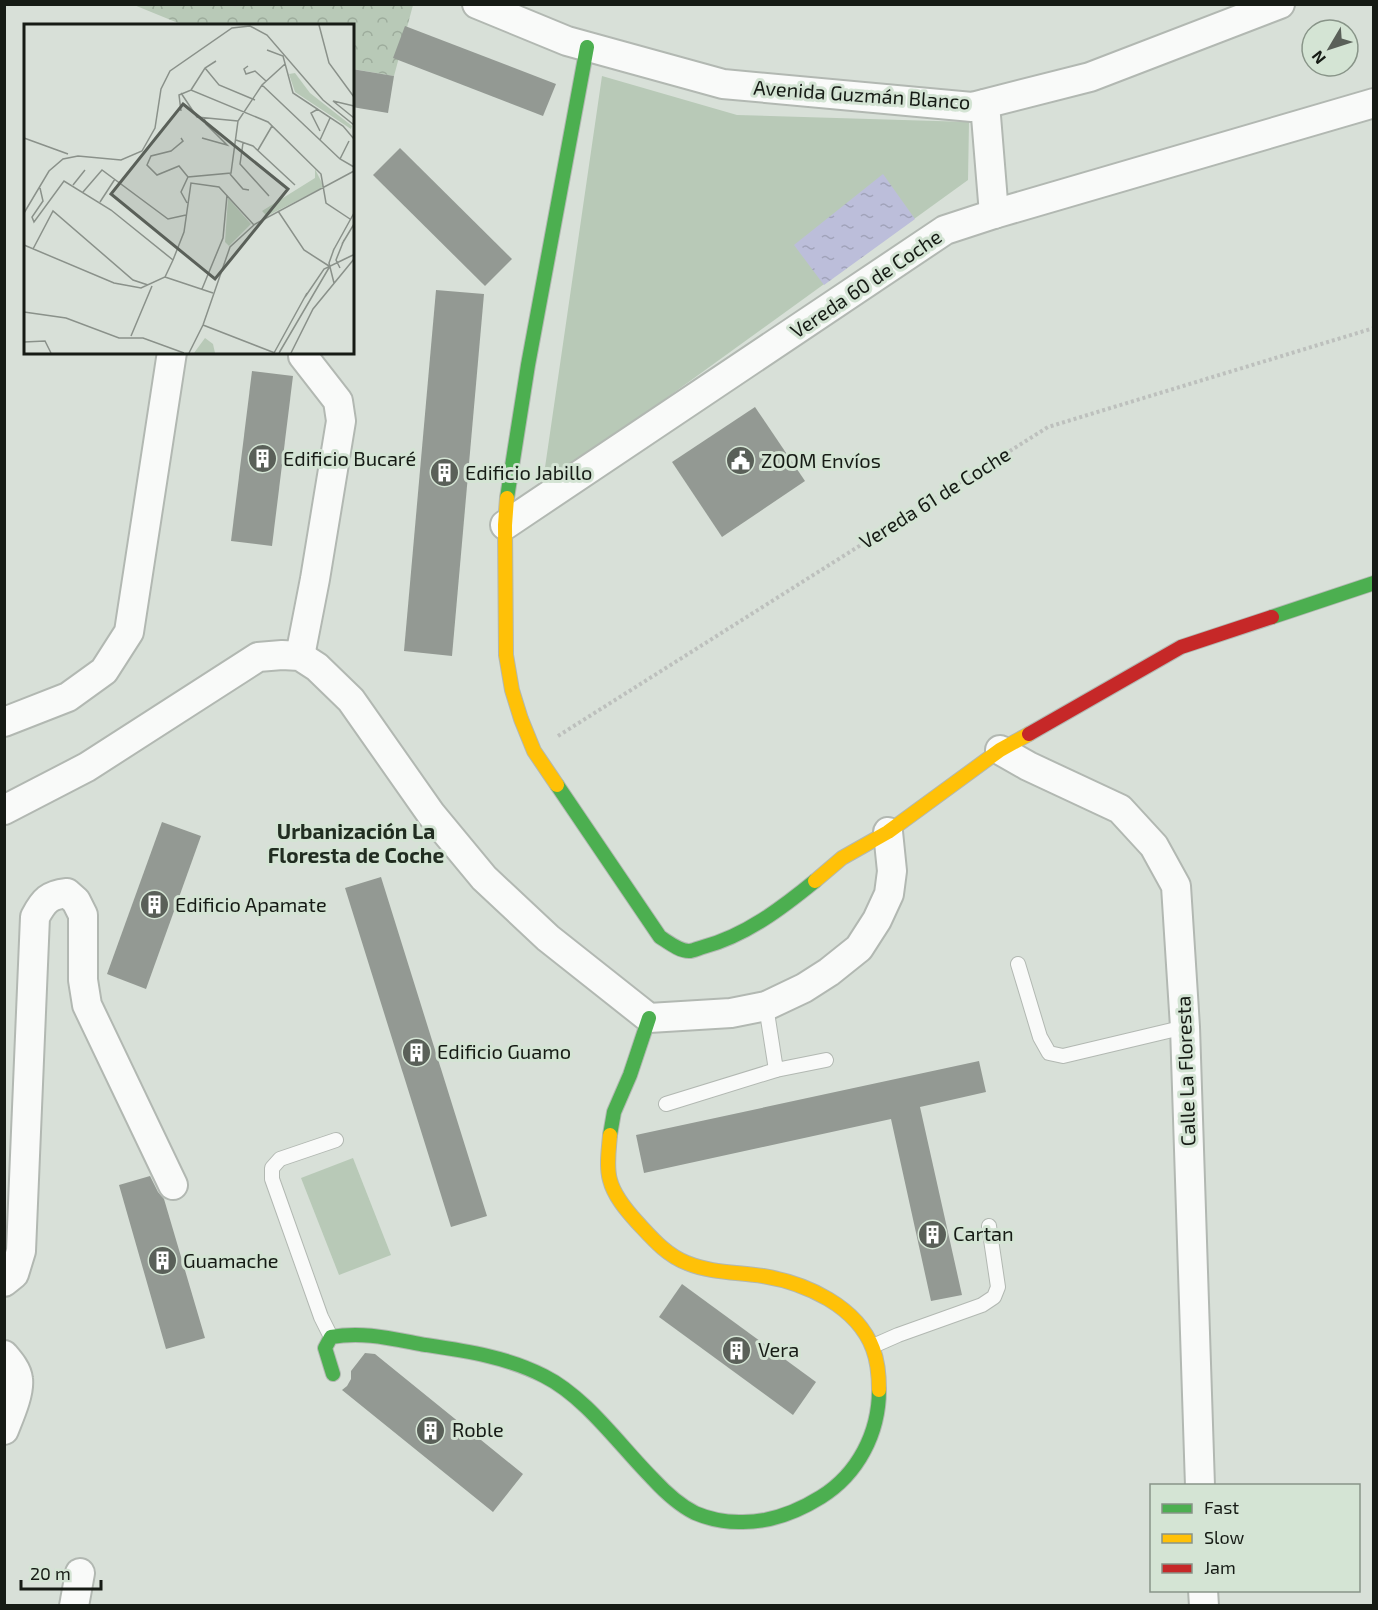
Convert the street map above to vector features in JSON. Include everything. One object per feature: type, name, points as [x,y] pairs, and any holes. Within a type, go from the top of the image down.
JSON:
[{"type":"street","name":"Avenida Guzmán Blanco","points":[[477,4],[567,41],[723,84],[972,107],[1090,77],[1280,4]]},
{"type":"street","points":[[587,47],[528,365],[507,499],[505,525],[506,655],[512,690],[534,751],[660,937],[676,947],[689,951],[711,945],[738,933],[785,905],[842,858],[888,832],[1000,750],[1182,647],[1374,584]]},
{"type":"street","name":"Vereda 60 de Coche","points":[[505,525],[945,230],[1374,103]]},
{"type":"street","points":[[985,104],[994,214]]},
{"type":"street","points":[[4,722],[68,697],[104,671],[129,632],[172,354]]},
{"type":"street","points":[[300,656],[341,421],[338,401],[303,356]]},
{"type":"street","points":[[4,810],[87,767],[258,657],[300,656],[317,667],[351,700],[431,814],[483,878],[548,938],[649,1018],[731,1013],[766,1006],[804,988],[829,972],[859,948],[877,920],[889,894],[892,871],[888,832]]},
{"type":"street","name":"Calle La Floresta","points":[[1000,750],[1028,766],[1120,808],[1154,846],[1176,886],[1185,1027],[1200,1484]]},
{"type":"street","points":[[4,1282],[14,1274],[21,1251],[35,917],[40,907],[53,895],[68,893],[76,901],[83,915],[83,980],[87,1005],[173,1185]]},
{"type":"street","points":[[333,1374],[325,1348],[331,1337],[347,1333],[375,1335],[491,1356],[527,1367],[562,1387],[592,1414],[668,1495],[695,1512],[723,1521],[748,1522],[778,1518],[810,1504],[837,1486],[871,1438],[879,1410],[880,1379],[873,1346],[858,1322],[832,1301],[804,1287],[768,1276],[705,1269],[689,1264],[660,1248],[631,1216],[609,1180],[613,1115],[627,1085],[649,1018]]},
{"type":"street","points":[[4,1355],[19,1380],[4,1430]]},
{"type":"street","points":[[74,1605],[80,1574]]},
{"type":"lane","points":[[1018,964],[1040,1037],[1049,1053],[1063,1056],[1185,1027]]},
{"type":"lane","points":[[766,1006],[776,1070]]},
{"type":"lane","points":[[666,1104],[776,1070],[826,1060]]},
{"type":"lane","points":[[331,1337],[321,1317],[272,1179],[272,1168],[280,1159],[336,1140]]},
{"type":"lane","points":[[873,1346],[982,1305],[994,1297],[998,1287],[989,1226]]},
{"type":"path","points":[[234,4],[238,6],[239,4]]},
{"type":"path","name":"Vereda 61 de Coche","points":[[534,751],[1048,427],[1374,328]]},
{"type":"green space","points":[[134,5],[413,5],[394,76],[354,69],[354,24],[181,24]]},
{"type":"green space","points":[[602,76],[737,115],[969,122],[968,180],[542,488]]},
{"type":"green space","points":[[353,1158],[391,1255],[339,1275],[301,1178]]},
{"type":"water","points":[[883,174],[915,219],[824,285],[794,245]]},
{"type":"building","points":[[405,26],[556,84],[543,116],[393,58]]},
{"type":"building","points":[[354,69],[394,76],[388,113],[354,107]]},
{"type":"building","points":[[400,148],[512,259],[485,286],[373,175]]},
{"type":"building","name":"Edificio Jabillo","points":[[436,290],[484,294],[452,656],[404,651]]},
{"type":"building","name":"Edificio Bucaré","points":[[252,371],[293,376],[272,546],[231,541]]},
{"type":"building","points":[[755,407],[805,481],[722,537],[672,462]]},
{"type":"building","name":"Edificio Apamate","points":[[162,822],[201,836],[146,989],[107,974]]},
{"type":"building","name":"Edificio Guamo","points":[[381,877],[487,1216],[451,1227],[345,888]]},
{"type":"building","name":"Cartan","points":[[979,1061],[986,1092],[920,1107],[962,1295],[931,1301],[891,1119],[644,1173],[636,1135]]},
{"type":"building","name":"Guamache","points":[[150,1176],[164,1199],[205,1338],[166,1349],[119,1185]]},
{"type":"building","name":"Vera","points":[[682,1284],[816,1382],[793,1415],[659,1317]]},
{"type":"building","name":"Roble","points":[[365,1353],[375,1354],[523,1474],[493,1512],[342,1390],[351,1379],[351,1371]]},
{"type":"traffic: fast","points":[[507,498],[528,365],[587,47]]},
{"type":"traffic: fast","points":[[1272,617],[1374,583]]},
{"type":"traffic: fast","points":[[557,785],[660,937],[681,950],[694,950],[734,936],[776,911],[815,881]]},
{"type":"traffic: fast","points":[[610,1135],[614,1112],[630,1075],[649,1018]]},
{"type":"traffic: fast","points":[[333,1374],[325,1348],[331,1337],[343,1335],[390,1338],[471,1352],[530,1369],[574,1396],[678,1502],[700,1515],[733,1522],[761,1521],[782,1516],[812,1502],[834,1488],[846,1477],[864,1451],[875,1422],[879,1390]]},
{"type":"traffic: slow","points":[[507,498],[505,525],[506,655],[512,690],[534,751],[557,785]]},
{"type":"traffic: slow","points":[[815,881],[842,858],[888,832],[1000,750],[1029,734]]},
{"type":"traffic: slow","points":[[610,1135],[608,1169],[614,1192],[629,1213],[660,1246],[679,1260],[696,1266],[779,1279],[828,1299],[855,1320],[865,1334],[876,1359],[879,1390]]},
{"type":"traffic: jam","points":[[1029,734],[1181,647],[1272,617]]},
{"type":"place","name":"Edificio Bucaré","points":[[262,459]]},
{"type":"place","name":"ZOOM Envíos","points":[[740,461]]},
{"type":"place","name":"Edificio Jabillo","points":[[444,473]]},
{"type":"place","name":"Edificio Apamate","points":[[154,905]]},
{"type":"place","name":"Edificio Guamo","points":[[416,1052]]},
{"type":"place","name":"Cartan","points":[[932,1234]]},
{"type":"place","name":"Guamache","points":[[162,1261]]},
{"type":"place","name":"Vera","points":[[737,1350]]},
{"type":"place","name":"Roble","points":[[431,1430]]},
{"type":"district","name":"Urbanización La Floresta de Coche","points":[[356,844]]}]
